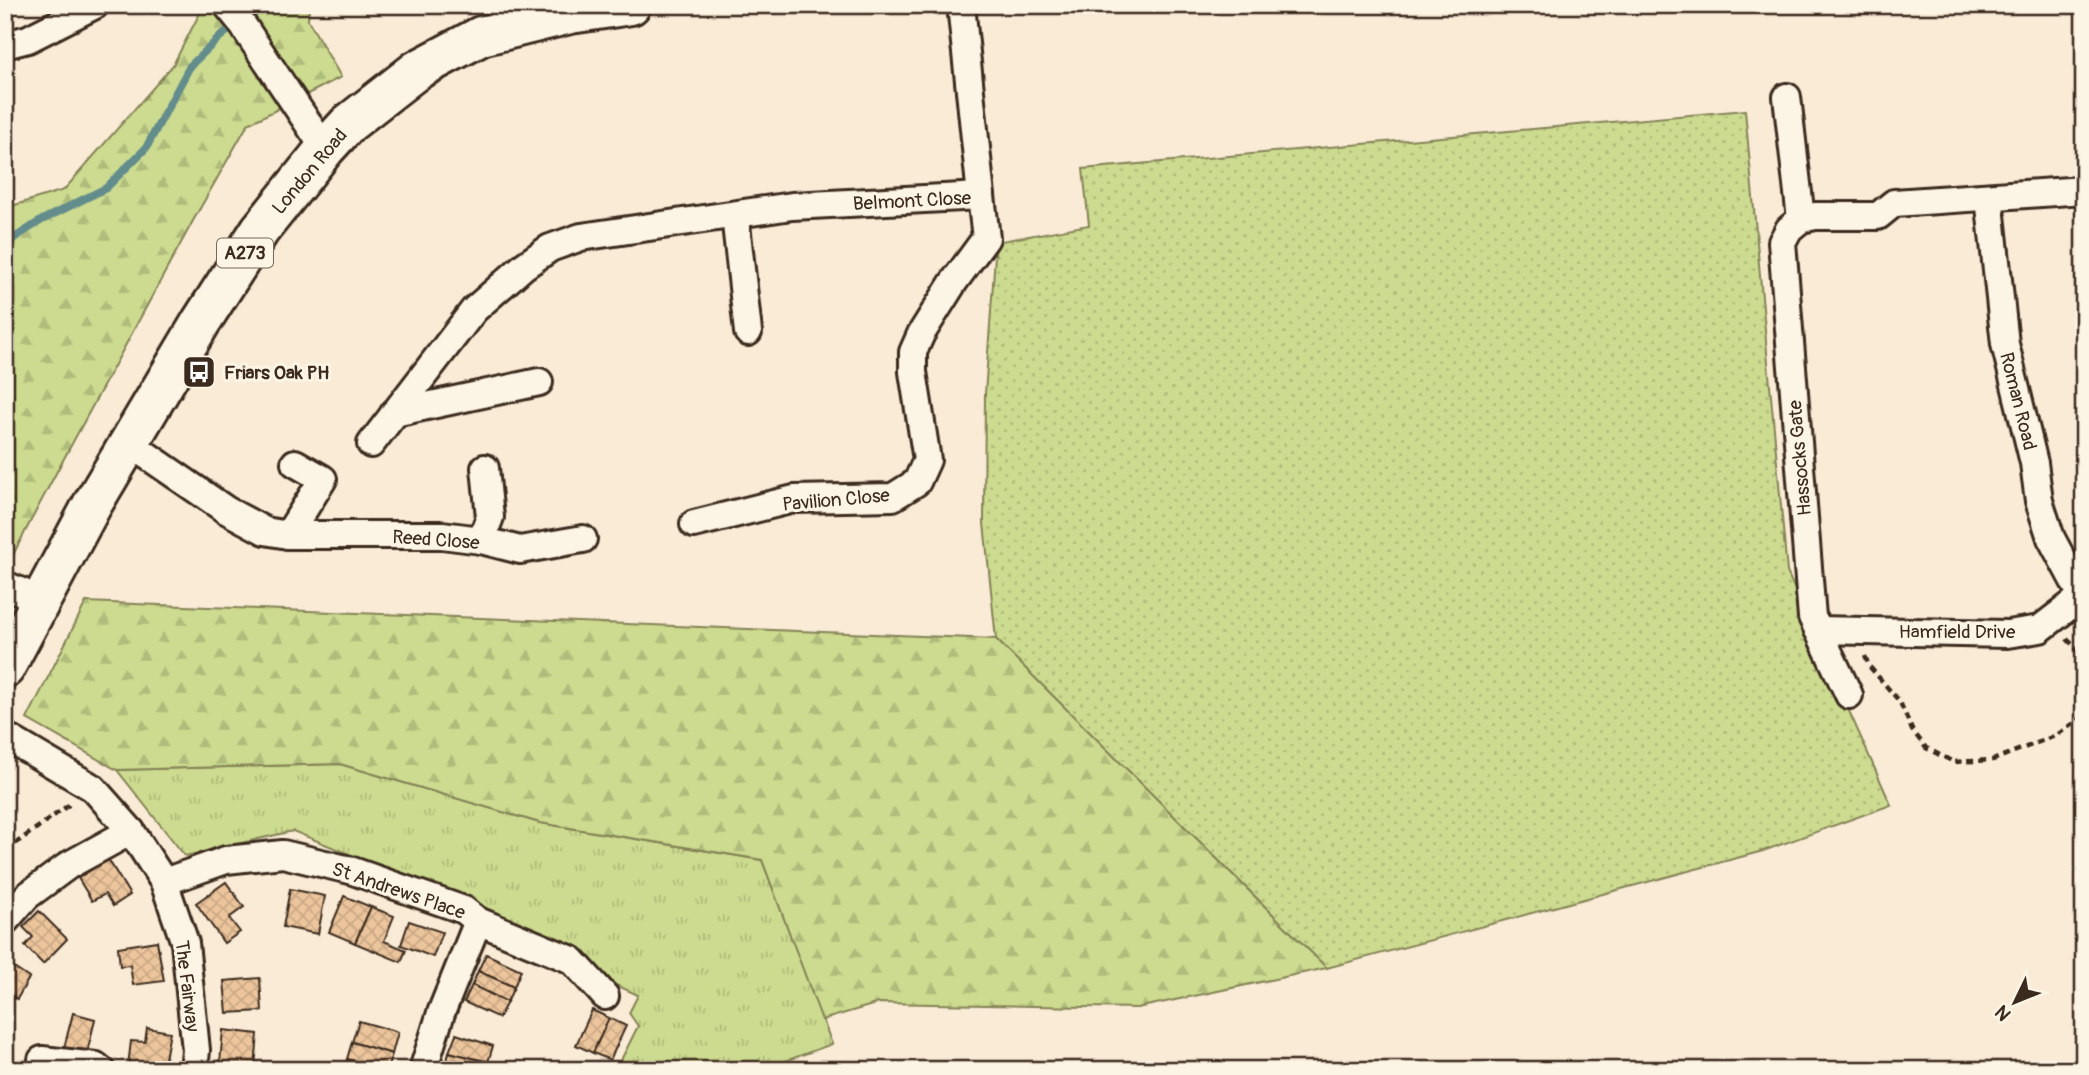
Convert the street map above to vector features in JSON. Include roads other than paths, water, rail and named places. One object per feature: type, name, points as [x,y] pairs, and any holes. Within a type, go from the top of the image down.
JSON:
[{"type":"main road","name":"London Road","points":[[5,668],[92,505],[201,322],[260,230],[348,124],[417,70],[481,36],[570,14],[631,5]]},
{"type":"street","points":[[5,45],[28,39],[95,5]]},
{"type":"street","points":[[227,5],[325,149]]},
{"type":"street","name":"Belmont Close","points":[[371,444],[474,310],[524,266],[550,248],[580,237],[792,206],[981,196],[961,5]]},
{"type":"street","points":[[1787,97],[1801,219],[1815,216],[1878,216],[1894,203],[2084,190]]},
{"type":"street","name":"Pavilion Close","points":[[694,524],[794,499],[893,497],[917,482],[927,460],[913,352],[921,334],[953,283],[986,238],[981,196]]},
{"type":"street","name":"Roman Road","points":[[1989,197],[2005,344],[2034,463],[2039,500],[2050,538],[2083,595]]},
{"type":"street","points":[[735,215],[748,332]]},
{"type":"street","name":"Hassocks Gate","points":[[1801,219],[1788,229],[1782,242],[1812,617],[1849,695]]},
{"type":"street","points":[[394,413],[539,382]]},
{"type":"street","name":"Reed Close","points":[[129,443],[226,510],[265,531],[288,535],[442,535],[481,540],[520,550],[583,538]]},
{"type":"street","points":[[288,535],[323,479],[296,463]]},
{"type":"street","points":[[481,540],[490,517],[485,468]]},
{"type":"street","points":[[5,585],[22,592],[38,605]]},
{"type":"street","name":"Hamfield Drive","points":[[1818,630],[2007,634],[2040,629],[2083,595]]},
{"type":"street","name":"The Fairway","points":[[5,736],[93,788],[131,831],[163,882],[186,943],[196,1050],[194,1070]]},
{"type":"street","points":[[5,921],[27,896],[69,865],[131,831]]},
{"type":"street","name":"St Andrews Place","points":[[163,882],[226,860],[283,854],[350,870],[464,910],[478,920],[441,1013],[423,1070]]},
{"type":"street","points":[[478,920],[572,961],[605,996]]},
{"type":"street","points":[[42,1060],[96,1066],[101,1070]]},
{"type":"waterway","points":[[5,244],[42,220],[106,188],[146,148],[190,66],[240,21],[269,5]]},
{"type":"place","name":"Friars Oak PH","points":[[199,372]]}]
